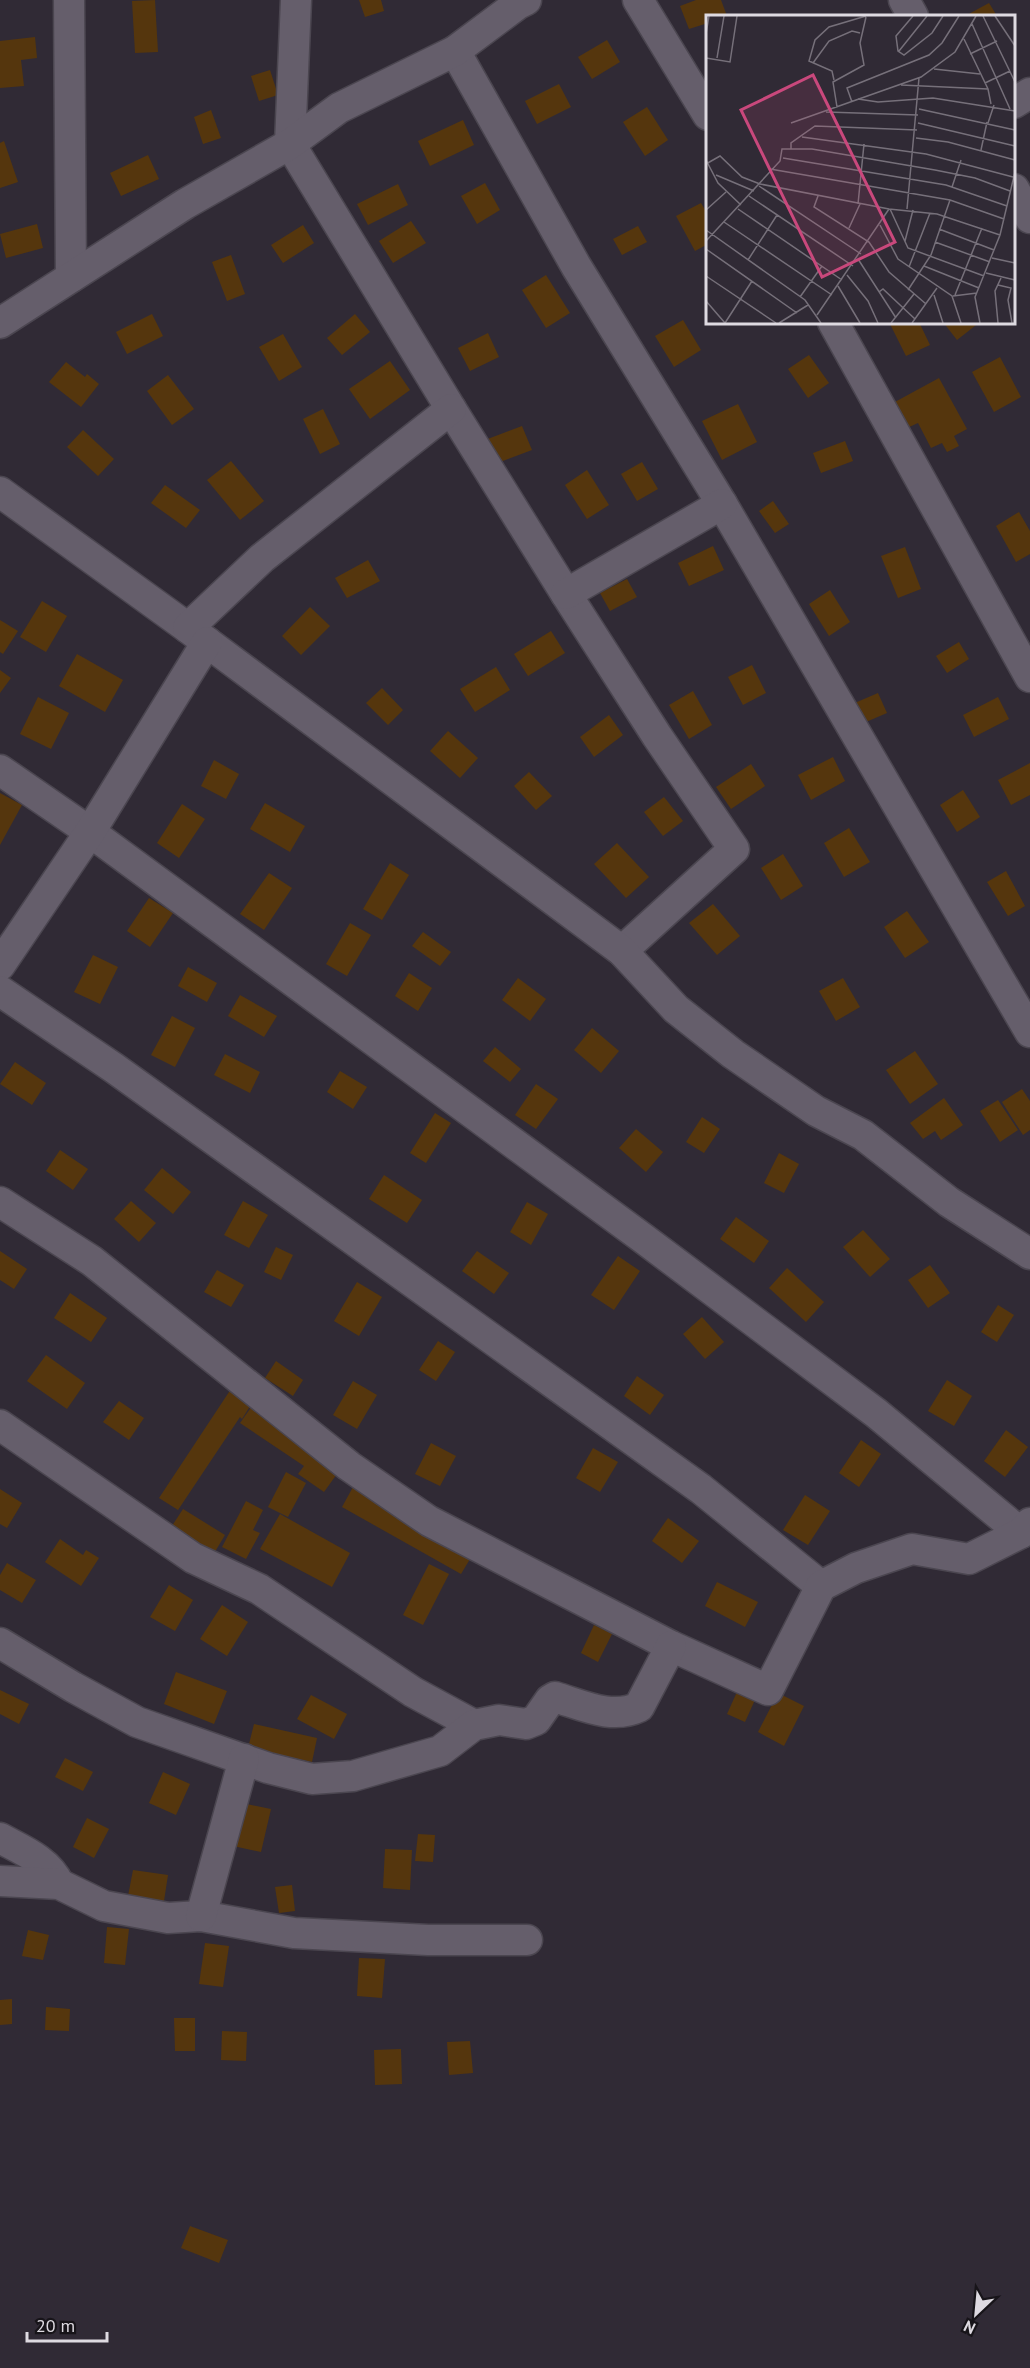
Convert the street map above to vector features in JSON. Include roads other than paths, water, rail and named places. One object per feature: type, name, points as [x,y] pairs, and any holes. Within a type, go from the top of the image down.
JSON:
[{"type":"street","points":[[69,0],[71,277]]},
{"type":"street","points":[[296,0],[290,144],[566,594],[657,736],[734,849],[622,951]]},
{"type":"street","points":[[638,0],[706,112]]},
{"type":"street","points":[[904,0],[912,15]]},
{"type":"street","points":[[0,323],[185,204],[290,144],[339,108],[455,51],[520,1]]},
{"type":"street","points":[[455,51],[576,266],[722,504],[1030,1032]]},
{"type":"street","points":[[1015,102],[1030,93]]},
{"type":"street","points":[[834,324],[1030,677]]},
{"type":"street","points":[[0,965],[90,832],[198,635],[262,558],[451,409]]},
{"type":"street","points":[[0,492],[198,635],[622,951],[676,1009],[733,1054],[816,1111],[863,1135],[949,1202],[1030,1254]]},
{"type":"street","points":[[566,594],[722,504]]},
{"type":"street","points":[[0,770],[90,832],[644,1239],[1025,1528],[969,1560],[912,1549],[856,1569],[821,1586],[768,1690],[671,1646],[429,1521],[349,1466],[92,1261],[0,1202]]},
{"type":"street","points":[[0,991],[114,1068],[672,1468],[821,1586]]},
{"type":"street","points":[[0,1425],[193,1558],[259,1589],[413,1692],[474,1725]]},
{"type":"street","points":[[0,1643],[137,1722],[268,1768],[312,1779],[353,1776],[440,1751],[474,1725],[499,1720],[526,1724],[536,1720],[550,1700],[555,1697],[610,1713],[632,1710],[639,1707],[671,1646]]},
{"type":"street","points":[[201,1916],[244,1759]]},
{"type":"street","points":[[0,1838],[35,1857],[53,1872],[58,1884]]},
{"type":"street","points":[[0,1881],[58,1884],[104,1906],[168,1918],[201,1916],[294,1932],[428,1940],[527,1940]]}]
